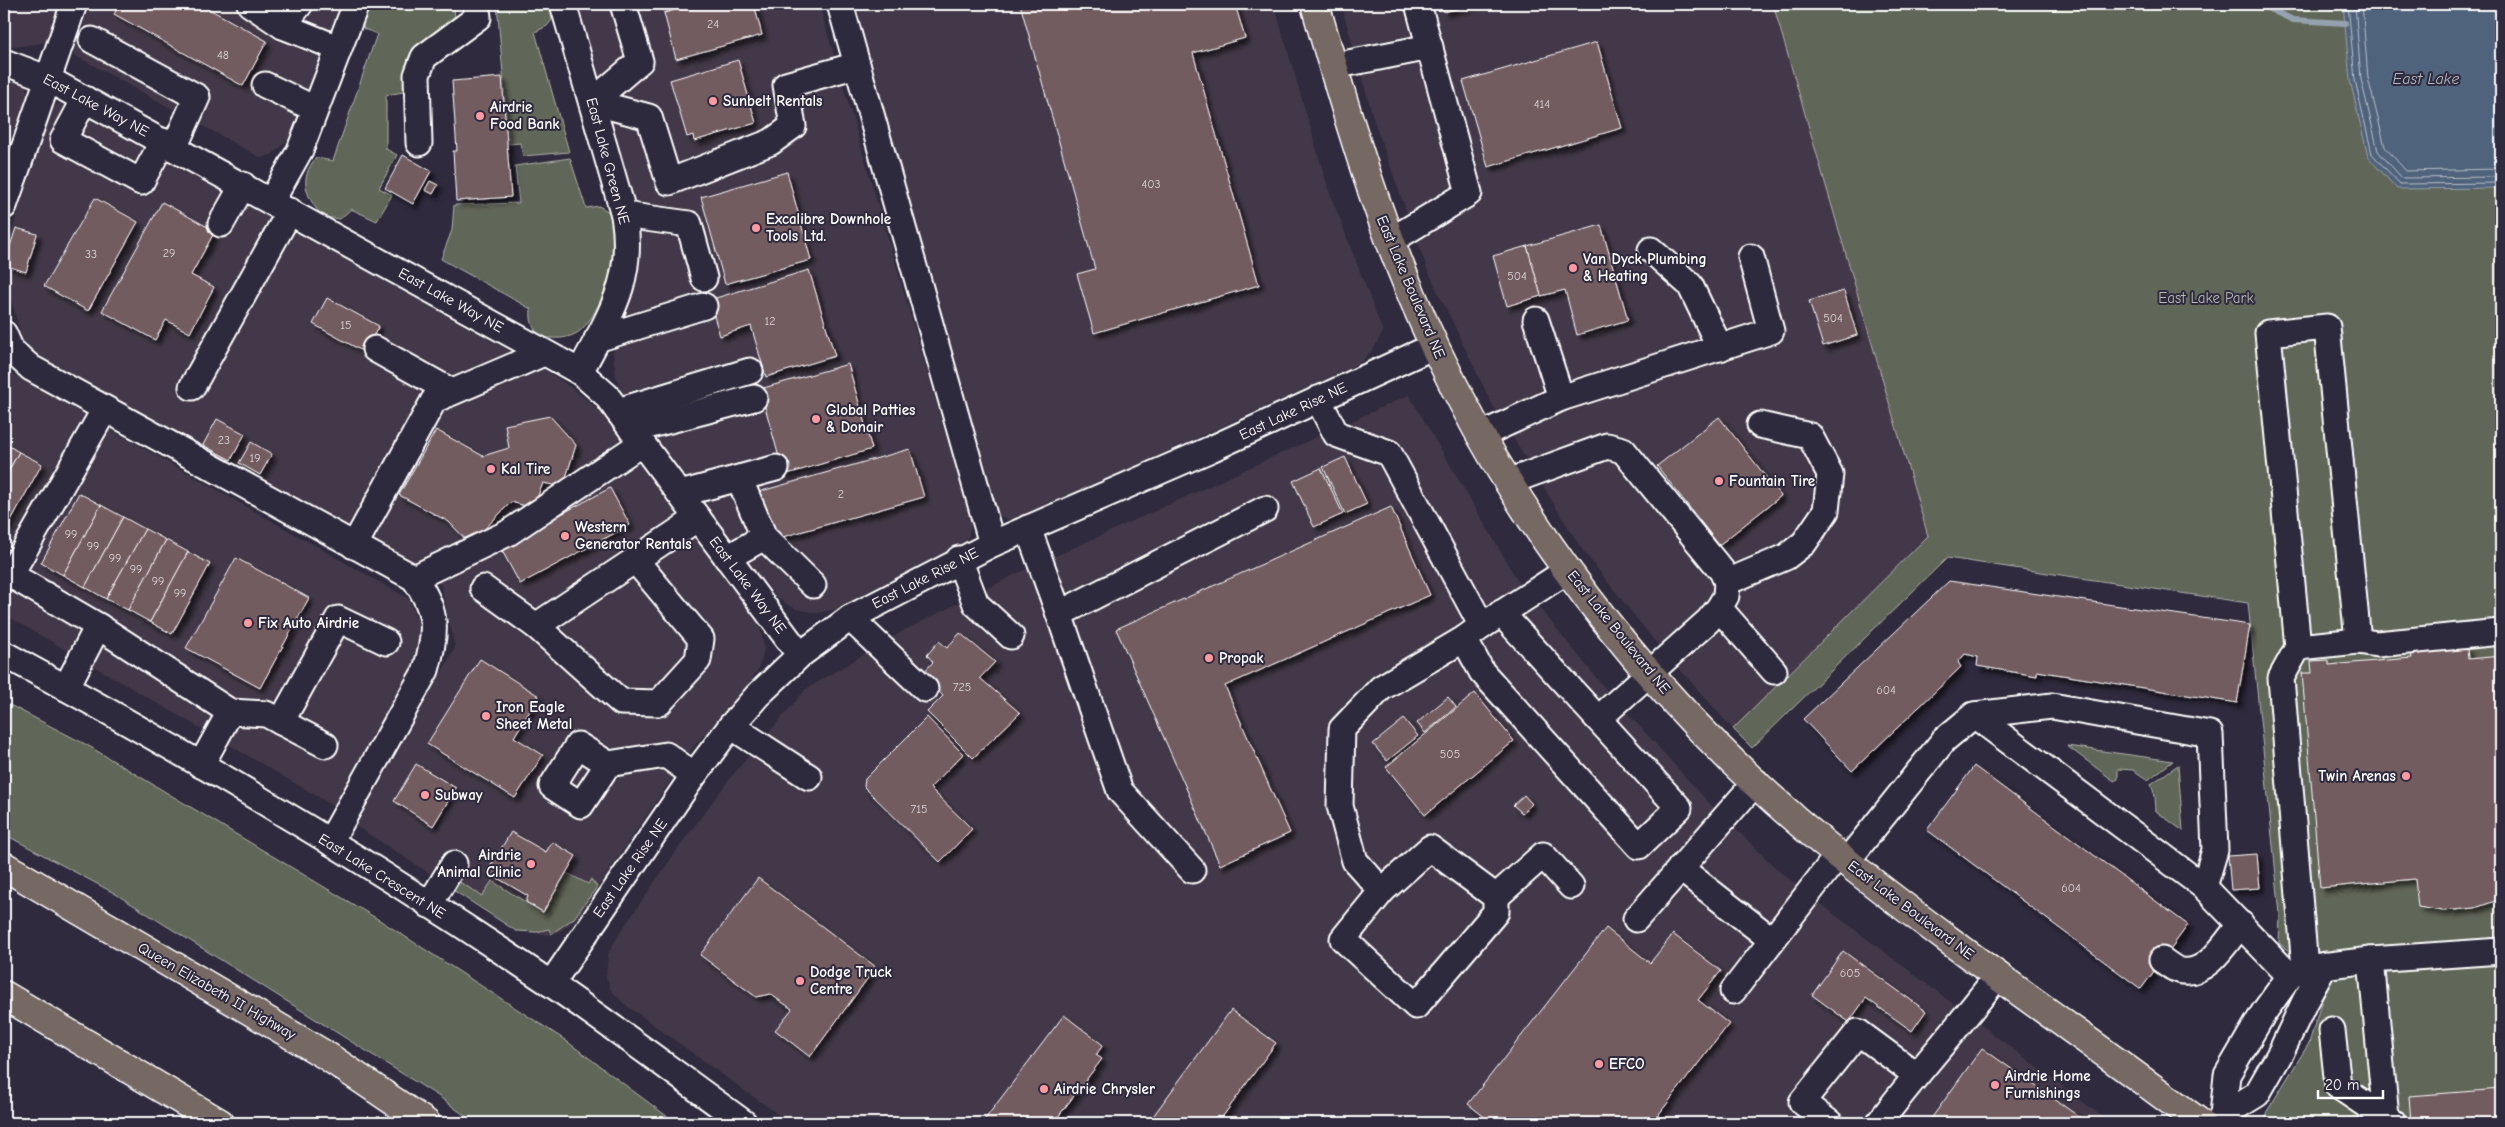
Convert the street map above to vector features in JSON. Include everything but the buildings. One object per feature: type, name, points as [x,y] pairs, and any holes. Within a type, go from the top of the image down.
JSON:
[{"type":"main road","name":"East Lake Boulevard NE","points":[[1315,4],[1358,152],[1390,241],[1434,346],[1508,482],[1568,570],[1649,674],[1756,782],[1842,858],[1998,975],[2214,1121]]},
{"type":"main road","name":"Queen Elizabeth II Highway","points":[[4,866],[327,1056],[426,1123]]},
{"type":"main road","points":[[4,995],[220,1123]]},
{"type":"street","points":[[4,206],[46,78],[74,4]]},
{"type":"street","points":[[250,4],[283,26],[338,48]]},
{"type":"street","points":[[283,26],[300,4]]},
{"type":"street","points":[[192,387],[281,206],[315,109],[356,4]]},
{"type":"street","points":[[419,143],[417,75],[424,57],[478,17],[476,4]]},
{"type":"street","name":"East Lake Green NE","points":[[563,4],[624,215],[628,240],[627,263],[623,284],[580,372]]},
{"type":"street","points":[[592,102],[640,62],[623,4]]},
{"type":"street","points":[[840,4],[992,544]]},
{"type":"street","points":[[1390,241],[1470,193],[1418,4]]},
{"type":"street","points":[[25,141],[63,140],[141,182],[169,144],[197,97],[92,40]]},
{"type":"street","points":[[1333,66],[1430,47]]},
{"type":"street","name":"East Lake Way NE","points":[[4,62],[46,78],[169,144],[580,372],[618,410],[800,655]]},
{"type":"street","points":[[592,102],[649,118],[669,182],[771,142],[793,126],[786,84],[857,65]]},
{"type":"street","points":[[265,86],[315,109]]},
{"type":"street","points":[[63,140],[85,99]]},
{"type":"street","points":[[220,224],[243,185]]},
{"type":"street","points":[[624,215],[689,224],[704,278]]},
{"type":"street","points":[[1651,250],[1690,285],[1720,348]]},
{"type":"street","points":[[1481,435],[1561,398],[1771,332],[1751,257]]},
{"type":"street","points":[[597,339],[704,306]]},
{"type":"street","points":[[1536,320],[1561,398]]},
{"type":"street","points":[[2214,1121],[2257,1094],[2281,1052],[2305,1001],[2307,970],[2281,678],[2298,647],[2268,333],[2327,327],[2358,641]]},
{"type":"street","points":[[4,334],[11,350],[31,368],[414,578],[426,594],[434,616],[433,644],[426,670],[330,842]]},
{"type":"street","name":"East Lake Rise NE","points":[[551,984],[694,774],[731,726],[757,696],[800,655],[850,618],[959,559],[1434,346]]},
{"type":"street","points":[[374,349],[452,392]]},
{"type":"street","points":[[354,546],[434,400],[544,353]]},
{"type":"street","points":[[618,410],[750,371]]},
{"type":"street","points":[[414,578],[508,533],[637,437],[754,398]]},
{"type":"street","points":[[1318,399],[1336,434],[1389,453],[1482,626],[1598,719],[1679,808],[1639,846],[1482,672],[1482,626]]},
{"type":"street","points":[[105,409],[7,573],[98,626],[230,712],[266,714],[325,745]]},
{"type":"street","points":[[1727,582],[1786,556],[1804,543],[1826,511],[1830,474],[1810,436],[1760,425]]},
{"type":"street","points":[[1508,482],[1607,446],[1623,450],[1716,563],[1727,582],[1726,596],[1708,621],[1598,719]]},
{"type":"street","points":[[680,494],[776,468]]},
{"type":"street","points":[[739,478],[764,537],[813,585]]},
{"type":"street","points":[[1059,614],[1265,509]]},
{"type":"street","points":[[536,626],[698,518]]},
{"type":"street","points":[[1028,528],[1120,792],[1192,870]]},
{"type":"street","points":[[727,558],[764,537]]},
{"type":"street","points":[[959,559],[976,604],[1011,636]]},
{"type":"street","points":[[483,588],[536,626],[621,702],[658,703],[698,660],[701,639],[636,561]]},
{"type":"street","points":[[1382,891],[1355,861],[1340,806],[1342,729],[1381,688],[1568,570]]},
{"type":"street","points":[[1719,608],[1774,671]]},
{"type":"street","points":[[850,618],[925,689]]},
{"type":"street","points":[[281,722],[338,619],[386,642]]},
{"type":"street","points":[[66,688],[98,626]]},
{"type":"street","points":[[2298,647],[2358,641],[2377,644],[2501,632]]},
{"type":"street","name":"East Lake Crescent NE","points":[[4,654],[201,765],[330,842],[551,984],[744,1123]]},
{"type":"street","points":[[1733,991],[1772,940],[1944,740],[1974,715],[2052,706],[2210,734],[2215,850],[2204,887]]},
{"type":"street","points":[[201,765],[230,712]]},
{"type":"street","points":[[1974,715],[2204,887],[2241,924],[2307,970]]},
{"type":"street","points":[[731,726],[809,777]]},
{"type":"street","points":[[608,764],[666,755],[694,774]]},
{"type":"street","points":[[1636,919],[1756,782]]},
{"type":"street","points":[[1496,897],[1430,848],[1382,891],[1343,939],[1416,1006],[1496,912],[1496,897],[1543,854],[1571,886]]},
{"type":"street","points":[[429,905],[454,864]]},
{"type":"street","points":[[1680,868],[1772,940]]},
{"type":"street","points":[[2162,960],[2182,972],[2197,970],[2211,960],[2241,924]]},
{"type":"street","points":[[2214,1121],[2227,1075],[2264,1012],[2307,970],[2371,960],[2501,951]]},
{"type":"street","points":[[2371,960],[2389,1121]]},
{"type":"street","points":[[1879,1123],[1915,1074],[1966,1018],[1998,975]]},
{"type":"street","points":[[2332,1030],[2338,1086],[2389,1121]]},
{"type":"street","points":[[1830,1123],[1802,1102],[1858,1032],[1915,1074]]},
{"type":"shaded area","points":[[4,4],[61,4],[47,42],[4,47]]},
{"type":"shaded area","points":[[90,4],[340,4],[297,124],[288,140],[273,154],[261,158],[73,54]]},
{"type":"shaded area","points":[[575,4],[819,4],[972,524],[967,541],[834,610],[816,613],[796,609],[779,599],[748,563],[624,396],[616,377],[613,352],[637,279],[640,246],[639,231]]},
{"type":"shaded area","points":[[849,4],[1274,4],[1328,188],[1383,332],[1374,348],[1361,362],[1346,370],[1013,522],[998,515]]},
{"type":"shaded area","points":[[1341,4],[1773,4],[1928,536],[1733,729],[1653,639],[1581,548],[1491,402],[1428,271],[1375,124]]},
{"type":"shaded area","points":[[4,76],[26,84],[27,95],[4,158]]},
{"type":"shaded area","points":[[62,101],[558,378],[606,417],[755,617],[761,630],[764,650],[759,668],[749,684],[694,746],[577,918],[562,930],[550,935],[518,931],[356,826],[455,648],[441,585],[230,463],[45,363],[23,342],[4,274],[4,256],[52,108]]},
{"type":"shaded area","points":[[4,369],[409,599],[418,622],[421,643],[417,658],[334,806],[4,614]]},
{"type":"shaded area","points":[[1409,395],[1518,581],[1603,686],[1708,802],[1779,871],[2111,1123],[790,1123],[623,1003],[611,990],[606,976],[608,954],[619,934],[686,837],[735,772],[806,689],[903,631],[1014,575]]},
{"type":"green space","points":[[369,4],[454,4],[455,22],[424,40],[413,49],[407,63],[403,92],[386,95],[386,149],[397,155],[379,188],[392,195],[377,221],[351,209],[340,219],[323,217],[312,202],[306,188],[307,173],[316,158],[333,161],[377,34],[364,29],[362,22]]},
{"type":"green space","points":[[497,4],[549,4],[552,20],[547,26],[535,32],[569,152],[523,156],[520,143],[509,144]]},
{"type":"green space","name":"East Lake Park","points":[[1773,4],[2501,4],[2501,1123],[2266,1123],[2266,1113],[2309,1043],[2322,1000],[2330,985],[2279,943],[2280,914],[2248,603],[1947,558],[1752,748],[1733,729],[1928,536]]},
{"type":"green space","points":[[570,158],[586,208],[599,206],[609,212],[615,238],[614,262],[608,285],[593,315],[585,326],[571,336],[558,338],[541,337],[532,324],[531,309],[441,259],[452,230],[454,205],[519,203],[515,166]]},
{"type":"green space","points":[[4,702],[87,745],[381,921],[565,1040],[676,1123],[475,1123],[438,1096],[114,893],[4,834]]},
{"type":"green space","points":[[2067,746],[2173,761],[2148,780],[2133,770],[2118,769],[2118,779],[2114,781]]},
{"type":"green space","points":[[2178,765],[2183,831],[2156,811],[2155,796],[2151,784]]},
{"type":"green space","points":[[567,873],[588,884],[591,879],[597,887],[574,918],[551,934],[549,929],[536,932],[516,931],[453,890],[455,882],[458,881],[482,896],[492,881],[543,913]]},
{"type":"water","name":"East Lake","points":[[2343,4],[2501,4],[2501,188],[2397,189],[2368,157],[2350,80]]},
{"type":"waterway","points":[[2259,4],[2293,20],[2345,23]]},
{"type":"place","name":"Sunbelt Rentals","points":[[713,101]]},
{"type":"place","name":"Airdrie Food Bank","points":[[480,116]]},
{"type":"place","name":"Excalibre Downhole Tools Ltd.","points":[[756,228]]},
{"type":"place","name":"Van Dyck Plumbing & Heating","points":[[1573,268]]},
{"type":"place","name":"Global Patties & Donair","points":[[816,419]]},
{"type":"place","name":"Kal Tire","points":[[491,469]]},
{"type":"place","name":"Fountain Tire","points":[[1719,481]]},
{"type":"place","name":"Western Generator Rentals","points":[[565,536]]},
{"type":"place","name":"Fix Auto Airdrie","points":[[248,623]]},
{"type":"place","name":"Propak","points":[[1209,658]]},
{"type":"place","name":"Iron Eagle Sheet Metal","points":[[486,716]]},
{"type":"place","name":"Twin Arenas","points":[[2406,776]]},
{"type":"place","name":"Subway","points":[[425,795]]},
{"type":"place","name":"Airdrie Animal Clinic","points":[[531,864]]},
{"type":"place","name":"Dodge Truck Centre","points":[[800,981]]},
{"type":"place","name":"EFCO","points":[[1599,1064]]},
{"type":"place","name":"Airdrie Home Furnishings","points":[[1995,1085]]},
{"type":"place","name":"Airdrie Chrysler","points":[[1044,1089]]}]
